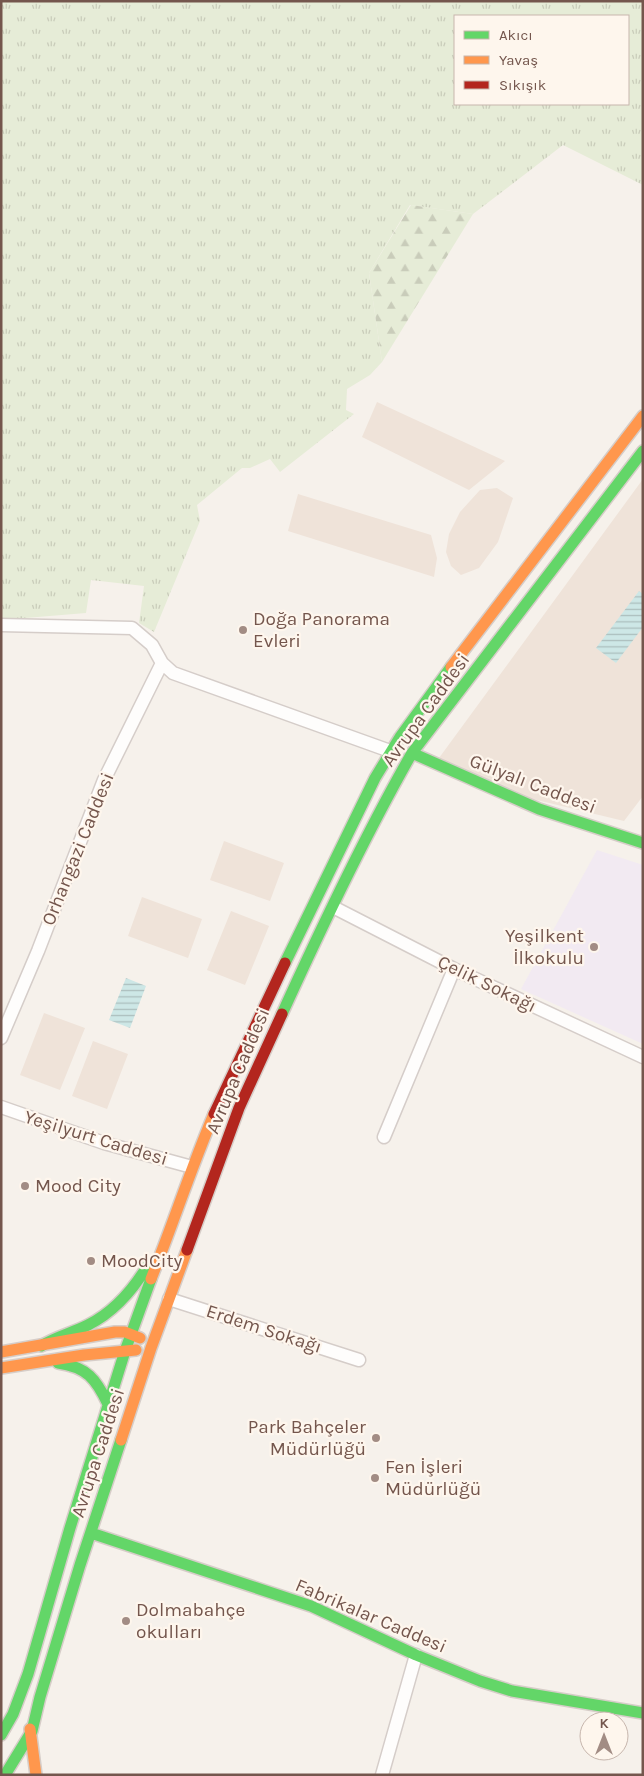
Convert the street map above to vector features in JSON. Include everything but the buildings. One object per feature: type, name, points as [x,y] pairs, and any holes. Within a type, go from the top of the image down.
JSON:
[{"type":"main road","name":"Avrupa Caddesi","points":[[1,1735],[13,1714],[28,1674],[57,1571],[125,1351],[192,1167],[215,1111],[251,1033],[375,778],[390,751],[413,717],[551,539],[643,416]]},
{"type":"main road","name":"Avrupa Caddesi","points":[[6,1772],[32,1731],[40,1697],[90,1533],[169,1298],[239,1108],[333,906],[392,788],[412,753],[643,451]]},
{"type":"main road","name":"Gülyalı Caddesi","points":[[412,753],[540,809],[643,843]]},
{"type":"main road","points":[[41,1346],[50,1340],[99,1319],[118,1306],[130,1293],[169,1234]]},
{"type":"main road","points":[[1,1352],[115,1332],[131,1334],[148,1343],[152,1348]]},
{"type":"main road","points":[[1,1368],[98,1353],[152,1348]]},
{"type":"main road","points":[[43,1362],[70,1364],[92,1375],[101,1387],[108,1404]]},
{"type":"main road","name":"Fabrikalar Caddesi","points":[[90,1533],[311,1606],[416,1655],[480,1681],[512,1691],[643,1713]]},
{"type":"main road","points":[[13,1714],[26,1723],[32,1731],[36,1775]]},
{"type":"street","points":[[1,625],[132,628],[152,645],[162,663],[173,673],[390,751]]},
{"type":"street","name":"Orhangazi Caddesi","points":[[1,1038],[38,951],[104,780],[162,663]]},
{"type":"street","name":"Çelik Sokağı","points":[[333,906],[454,969],[643,1057]]},
{"type":"street","points":[[384,1137],[454,969]]},
{"type":"street","name":"Yeşilyurt Caddesi","points":[[1,1107],[104,1143],[192,1167]]},
{"type":"street","name":"Erdem Sokağı","points":[[169,1298],[359,1360]]},
{"type":"street","points":[[382,1775],[416,1655]]},
{"type":"shaded area","points":[[377,402],[505,461],[469,490],[362,437]]},
{"type":"shaded area","points":[[643,479],[643,796],[624,821],[516,795],[439,758]]},
{"type":"shaded area","points":[[497,488],[513,498],[498,542],[479,568],[461,575],[451,566],[446,552],[449,534],[460,512],[480,490]]},
{"type":"shaded area","points":[[298,494],[431,535],[437,558],[434,577],[288,531]]},
{"type":"shaded area","points":[[224,841],[284,863],[270,901],[210,880]]},
{"type":"shaded area","points":[[597,850],[643,865],[643,1044],[521,989]]},
{"type":"shaded area","points":[[142,897],[202,919],[188,958],[128,936]]},
{"type":"shaded area","points":[[231,911],[269,926],[245,985],[207,970]]},
{"type":"shaded area","points":[[44,1013],[85,1028],[60,1090],[20,1075]]},
{"type":"shaded area","points":[[93,1041],[128,1054],[107,1109],[72,1096]]},
{"type":"green space","points":[[1,1],[643,1],[643,185],[563,145],[473,214],[410,205],[369,273],[382,362],[370,375],[347,389],[346,410],[354,414],[280,472],[270,459],[250,468],[242,468],[197,505],[200,521],[154,632],[139,623],[144,586],[91,580],[86,613],[1,620]]},
{"type":"green space","points":[[411,205],[473,214],[382,362],[369,273]]},
{"type":"water","points":[[639,591],[643,594],[643,627],[616,663],[596,648]]},
{"type":"water","points":[[126,978],[146,986],[130,1028],[109,1020]]},
{"type":"traffic: fast","points":[[282,1014],[344,882],[412,753],[643,451]]},
{"type":"traffic: fast","points":[[285,963],[375,778],[400,737],[451,667]]},
{"type":"traffic: fast","points":[[412,753],[539,809],[643,843]]},
{"type":"traffic: fast","points":[[41,1346],[88,1325],[106,1314],[129,1292],[148,1265]]},
{"type":"traffic: fast","points":[[1,1735],[13,1714],[28,1674],[70,1528],[125,1351],[151,1279]]},
{"type":"traffic: fast","points":[[58,1363],[83,1371],[95,1381],[108,1404]]},
{"type":"traffic: fast","points":[[5,1775],[32,1731],[40,1697],[80,1565],[121,1440]]},
{"type":"traffic: fast","points":[[91,1533],[311,1606],[416,1655],[480,1681],[512,1691],[643,1713]]},
{"type":"traffic: slow","points":[[451,667],[643,416]]},
{"type":"traffic: slow","points":[[151,1279],[214,1114]]},
{"type":"traffic: slow","points":[[121,1440],[151,1348],[187,1250]]},
{"type":"traffic: slow","points":[[1,1352],[115,1332],[125,1332],[140,1338]]},
{"type":"traffic: slow","points":[[1,1368],[84,1355],[136,1350]]},
{"type":"traffic: slow","points":[[30,1729],[36,1775]]},
{"type":"traffic: jam","points":[[214,1114],[285,963]]},
{"type":"traffic: jam","points":[[187,1250],[239,1108],[282,1014]]},
{"type":"place","name":"Doğa Panorama Evleri","points":[[243,630]]},
{"type":"place","name":"Yeşilkent İlkokulu","points":[[594,947]]},
{"type":"place","name":"Mood City","points":[[25,1186]]},
{"type":"place","name":"MoodCity","points":[[91,1261]]},
{"type":"place","name":"Park Bahçeler Müdürlüğü","points":[[376,1438]]},
{"type":"place","name":"Fen İşleri Müdürlüğü","points":[[375,1478]]},
{"type":"place","name":"Dolmabahçe okulları","points":[[126,1621]]}]
